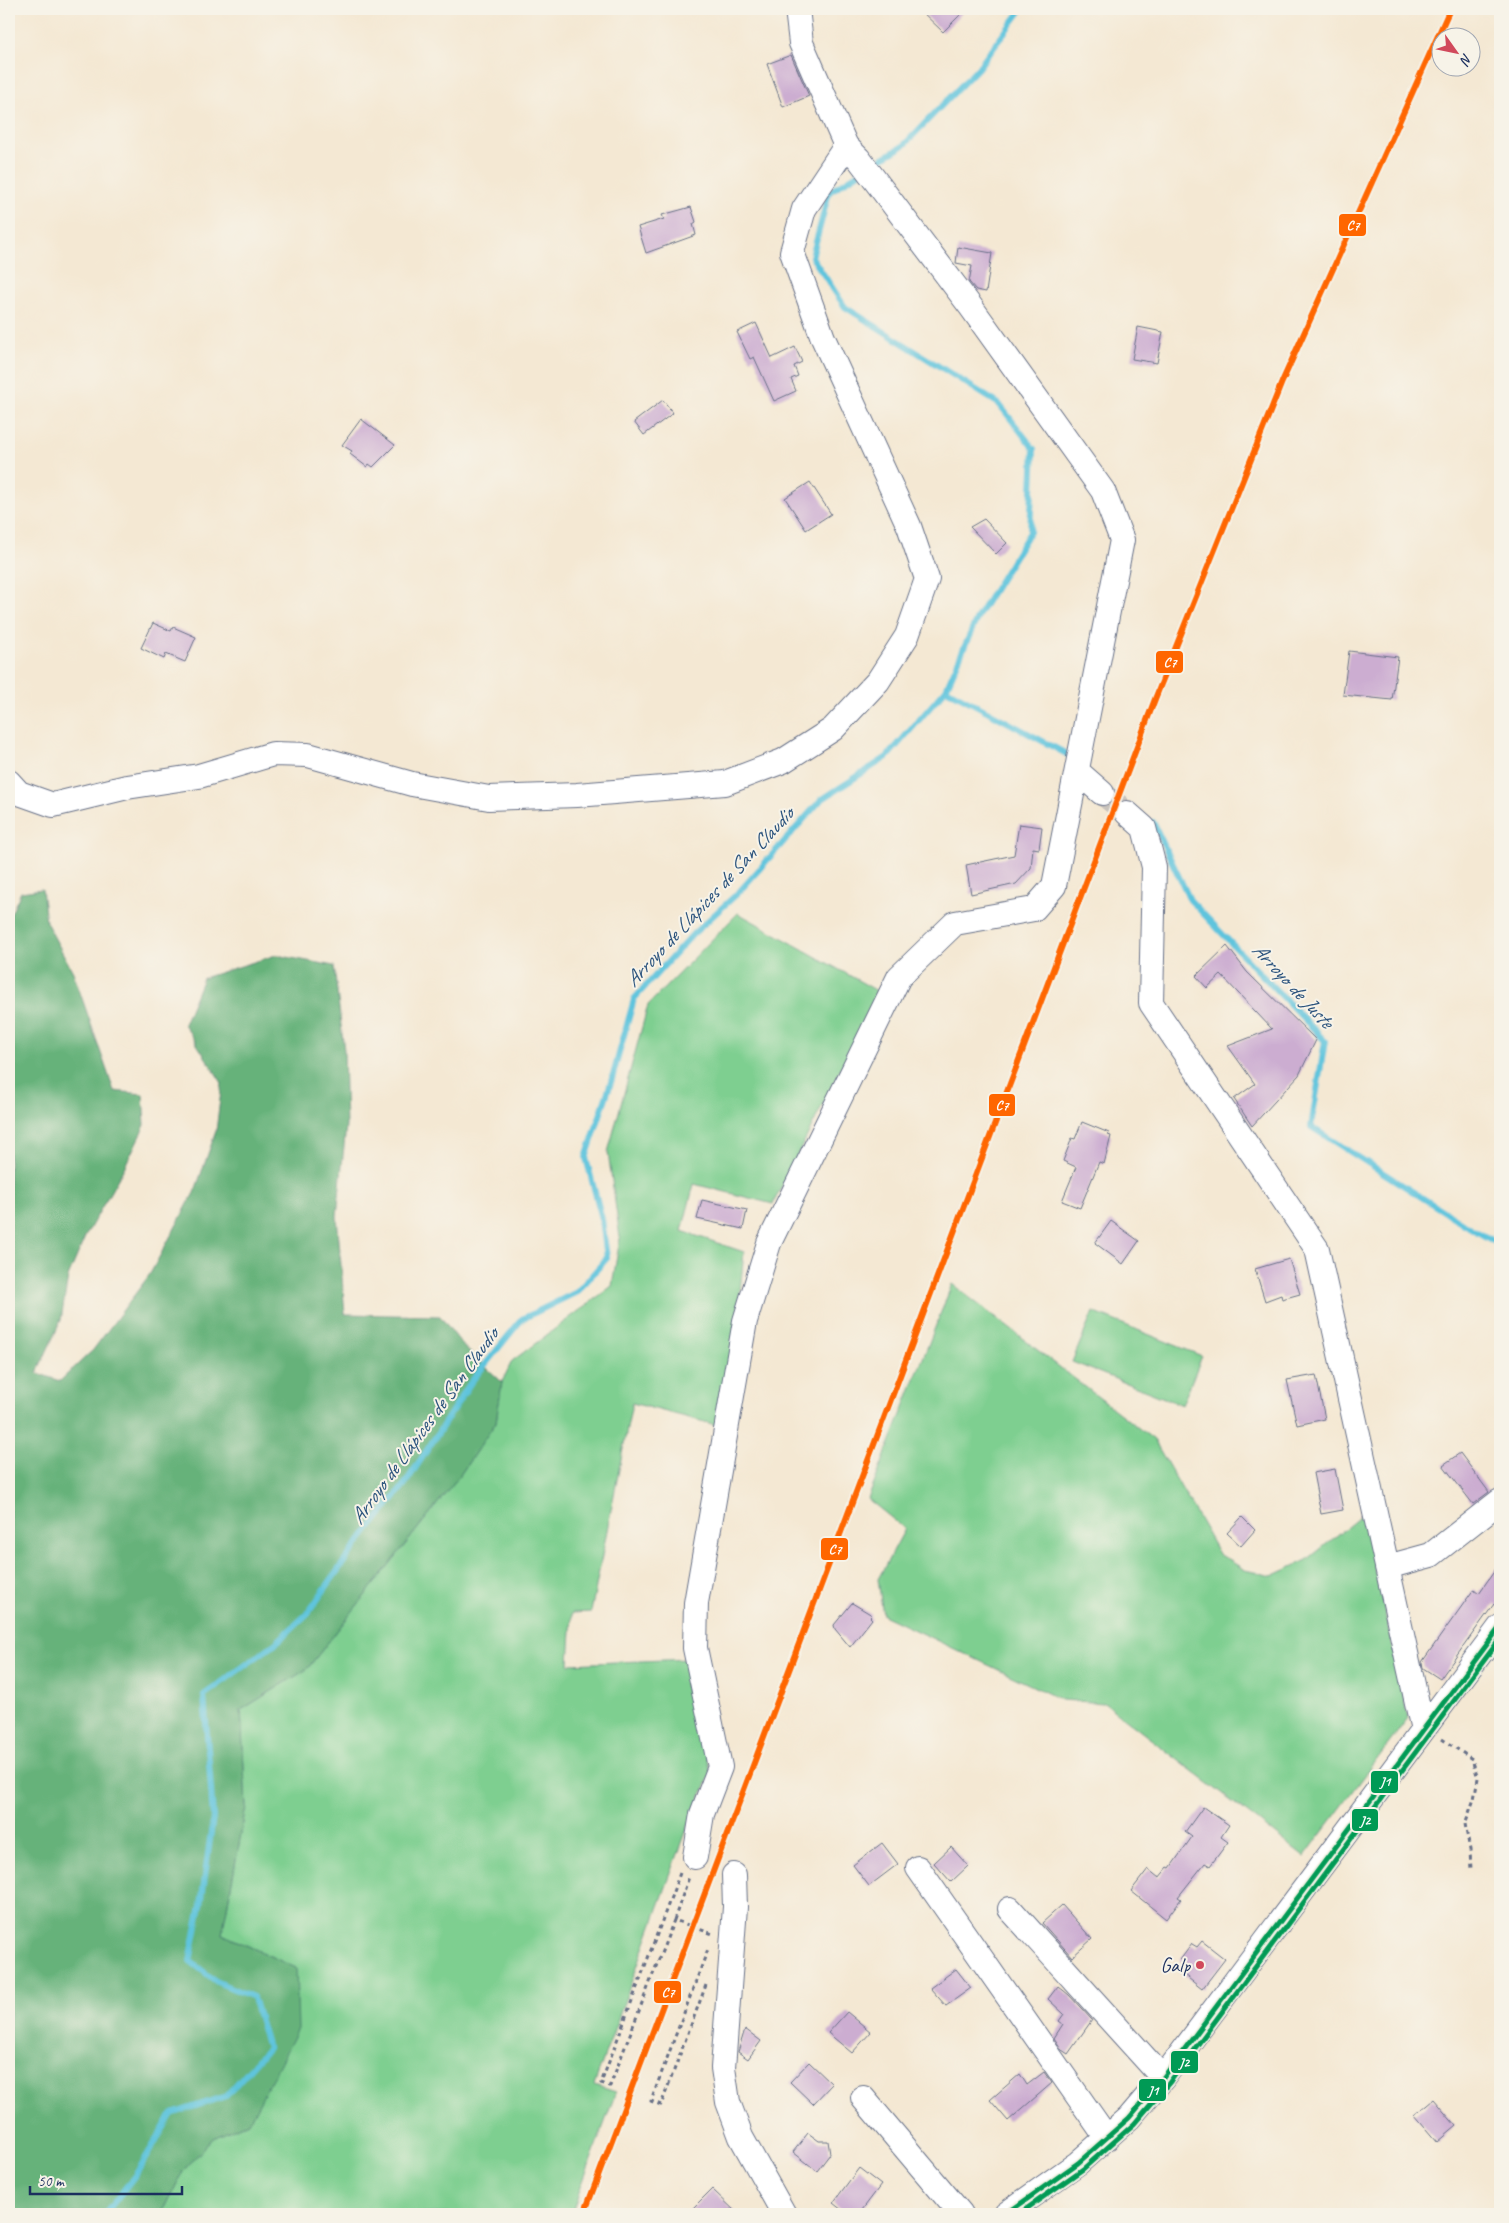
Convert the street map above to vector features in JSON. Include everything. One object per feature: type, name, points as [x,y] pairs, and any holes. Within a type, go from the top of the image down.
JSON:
[{"type":"street","points":[[688,1863],[702,1814],[720,1767],[696,1648],[696,1603],[745,1321],[769,1243],[899,977],[955,923],[1034,909],[1054,886],[1078,772],[1122,540],[1103,491],[971,307],[882,188],[852,152],[801,43],[797,9]]},
{"type":"street","points":[[9,782],[19,793],[52,806],[127,787],[199,776],[273,754],[282,754],[308,755],[412,784],[489,798],[577,795],[670,789],[724,783],[783,761],[834,729],[878,681],[907,636],[928,579],[909,526],[822,338],[792,252],[804,209],[852,152]]},
{"type":"street","points":[[1078,772],[1102,793]]},
{"type":"street","points":[[1127,813],[1144,828],[1154,867],[1151,1003],[1317,1250],[1423,1730]]},
{"type":"street","points":[[1387,1567],[1431,1555],[1500,1501]]},
{"type":"street","points":[[1006,2214],[1078,2163],[1107,2138],[1129,2118],[1163,2078],[1500,1627]]},
{"type":"street","points":[[918,1868],[1107,2138]]},
{"type":"street","points":[[734,1875],[735,1907],[723,2068],[728,2102],[741,2137],[784,2214]]},
{"type":"street","points":[[1010,1909],[1163,2078]]},
{"type":"street","points":[[863,2098],[961,2214]]},
{"type":"path","points":[[1423,1730],[1448,1741],[1472,1759],[1478,1778],[1474,1799],[1465,1824],[1470,1850],[1471,1870]]},
{"type":"path","points":[[688,1863],[674,1920],[610,2086],[601,2083],[688,1863]]},
{"type":"path","points":[[674,1920],[714,1935]]},
{"type":"path","points":[[708,1979],[661,2105],[650,2101],[710,1944]]},
{"type":"green space","points":[[42,889],[46,922],[73,972],[114,1091],[143,1094],[145,1125],[124,1168],[85,1237],[68,1277],[61,1320],[37,1373],[60,1381],[93,1350],[150,1274],[195,1191],[216,1131],[222,1083],[184,1024],[203,978],[276,955],[334,966],[344,1050],[346,1126],[337,1216],[345,1314],[440,1316],[464,1347],[502,1382],[496,1422],[460,1475],[307,1669],[241,1710],[246,1807],[222,1934],[296,1968],[298,2029],[249,2122],[213,2138],[183,2171],[162,2214],[9,2214],[9,918],[21,892]]},
{"type":"green space","points":[[738,913],[879,992],[773,1204],[694,1184],[682,1231],[744,1252],[739,1302],[720,1426],[632,1403],[591,1612],[572,1613],[569,1664],[688,1659],[711,1774],[690,1821],[594,2085],[616,2092],[571,2214],[171,2214],[164,2210],[183,2171],[213,2138],[249,2122],[296,1968],[222,1934],[246,1807],[241,1710],[307,1669],[460,1475],[496,1422],[502,1382],[512,1361],[612,1286],[620,1238],[608,1152],[648,1005]]},
{"type":"green space","points":[[952,1284],[1154,1440],[1219,1554],[1245,1570],[1272,1576],[1307,1560],[1363,1514],[1408,1718],[1304,1857],[1104,1703],[1062,1700],[883,1615],[878,1579],[905,1529],[868,1499]]},
{"type":"green space","points":[[1093,1312],[1202,1356],[1182,1405],[1072,1362]]},
{"type":"building","points":[[919,9],[966,9],[943,32]]},
{"type":"building","points":[[791,55],[809,96],[783,107],[767,64]]},
{"type":"building","points":[[691,207],[696,222],[693,224],[696,235],[646,253],[638,227],[664,219],[662,215]]},
{"type":"building","points":[[958,247],[992,253],[986,292],[976,290],[969,282],[972,266],[956,263]]},
{"type":"building","points":[[756,323],[772,358],[795,347],[802,362],[794,366],[798,376],[791,379],[796,391],[774,401],[754,357],[750,359],[737,332]]},
{"type":"building","points":[[1138,327],[1163,332],[1157,363],[1132,359]]},
{"type":"building","points":[[663,400],[673,413],[644,435],[634,422]]},
{"type":"building","points":[[361,419],[395,445],[373,467],[369,464],[367,467],[350,454],[352,451],[342,445]]},
{"type":"building","points":[[810,482],[831,514],[806,530],[785,498]]},
{"type":"building","points":[[984,519],[1007,543],[996,554],[970,527]]},
{"type":"building","points":[[153,623],[171,631],[173,627],[196,637],[185,662],[166,654],[164,659],[141,648]]},
{"type":"building","points":[[1349,651],[1398,657],[1392,700],[1343,695]]},
{"type":"building","points":[[1019,824],[1042,827],[1039,849],[1033,848],[1031,868],[1016,884],[971,894],[966,865],[1014,855]]},
{"type":"building","points":[[1227,946],[1247,972],[1316,1040],[1299,1075],[1252,1126],[1234,1099],[1255,1084],[1228,1046],[1272,1029],[1221,975],[1207,988],[1196,976]]},
{"type":"building","points":[[1082,1122],[1109,1133],[1108,1135],[1111,1136],[1104,1164],[1099,1162],[1080,1208],[1062,1201],[1076,1167],[1063,1161],[1072,1138],[1075,1139]]},
{"type":"building","points":[[702,1200],[747,1210],[743,1229],[697,1219]]},
{"type":"building","points":[[1111,1221],[1139,1241],[1123,1264],[1095,1243]]},
{"type":"building","points":[[1289,1259],[1300,1294],[1282,1299],[1281,1295],[1265,1301],[1255,1269]]},
{"type":"building","points":[[1316,1375],[1325,1419],[1297,1425],[1287,1380]]},
{"type":"building","points":[[1460,1453],[1489,1492],[1473,1504],[1443,1465]]},
{"type":"building","points":[[1335,1469],[1343,1510],[1321,1514],[1313,1473]]},
{"type":"building","points":[[1242,1517],[1255,1530],[1241,1546],[1227,1533]]},
{"type":"building","points":[[1500,1563],[1500,1608],[1494,1604],[1440,1679],[1423,1668],[1422,1662],[1474,1589],[1479,1593]]},
{"type":"building","points":[[852,1603],[872,1615],[870,1617],[872,1619],[850,1647],[835,1629],[834,1625]]},
{"type":"building","points":[[1203,1807],[1229,1825],[1221,1837],[1228,1842],[1210,1866],[1205,1863],[1178,1897],[1181,1899],[1166,1919],[1131,1891],[1148,1869],[1159,1878],[1168,1867],[1170,1868],[1192,1837],[1185,1832]]},
{"type":"building","points":[[882,1843],[898,1864],[869,1886],[853,1865]]},
{"type":"building","points":[[951,1847],[968,1866],[951,1882],[934,1863]]},
{"type":"building","points":[[1062,1905],[1092,1939],[1072,1957],[1042,1923]]},
{"type":"building","points":[[1202,1941],[1225,1959],[1202,1989],[1179,1971],[1184,1964],[1180,1960],[1192,1944],[1197,1947]]},
{"type":"building","points":[[956,1969],[971,1988],[946,2006],[930,1988]]},
{"type":"building","points":[[1058,1986],[1092,2020],[1068,2054],[1062,2050],[1054,2038],[1063,2024],[1059,2021],[1064,2014],[1048,1999]]},
{"type":"building","points":[[847,2012],[871,2032],[852,2053],[828,2033]]},
{"type":"building","points":[[745,2029],[761,2041],[748,2059],[738,2052]]},
{"type":"building","points":[[809,2062],[832,2084],[813,2104],[790,2082]]},
{"type":"building","points":[[1044,2072],[1052,2083],[1008,2121],[990,2100],[1020,2074],[1027,2085]]},
{"type":"building","points":[[1433,2099],[1456,2126],[1437,2142],[1414,2115]]},
{"type":"building","points":[[808,2133],[819,2141],[828,2141],[830,2154],[817,2171],[793,2152]]},
{"type":"building","points":[[859,2168],[881,2185],[859,2214],[847,2214],[833,2203]]},
{"type":"building","points":[[712,2189],[738,2214],[687,2214]]},
{"type":"waterway","name":"Arroyo de Llápices de San Claudio","points":[[870,166],[903,146],[978,68],[1022,9]]},
{"type":"waterway","name":"Arroyo de Llápices de San Claudio","points":[[105,2214],[136,2174],[172,2114],[226,2096],[268,2048],[253,1997],[217,1982],[190,1961],[201,1905],[213,1817],[204,1695],[276,1643],[308,1613],[346,1559],[405,1484],[471,1382],[522,1319],[577,1292],[607,1258],[602,1219],[586,1158],[612,1079],[634,999],[693,934],[738,893],[821,800],[887,757],[946,689],[978,616],[1030,532],[1034,449],[999,404],[845,307],[812,257],[829,192],[862,171]]},
{"type":"waterway","name":"Arroyo de Juste","points":[[946,689],[1072,757]]},
{"type":"waterway","name":"Arroyo de Juste","points":[[1153,822],[1190,900],[1325,1041],[1311,1127],[1500,1245]]},
{"type":"tunnel","points":[[1102,793],[1127,813]]},
{"type":"transit line","name":"C7","points":[[584,2214],[1155,699],[1282,382],[1450,9]]},
{"type":"transit line","name":"J1","points":[[1006,2214],[1078,2163],[1129,2118],[1163,2078],[1500,1627]]},
{"type":"transit line","name":"J2","points":[[1019,2214],[1083,2169],[1134,2124],[1169,2083],[1500,1639]]},
{"type":"place","name":"Galp","points":[[1200,1965]]}]
